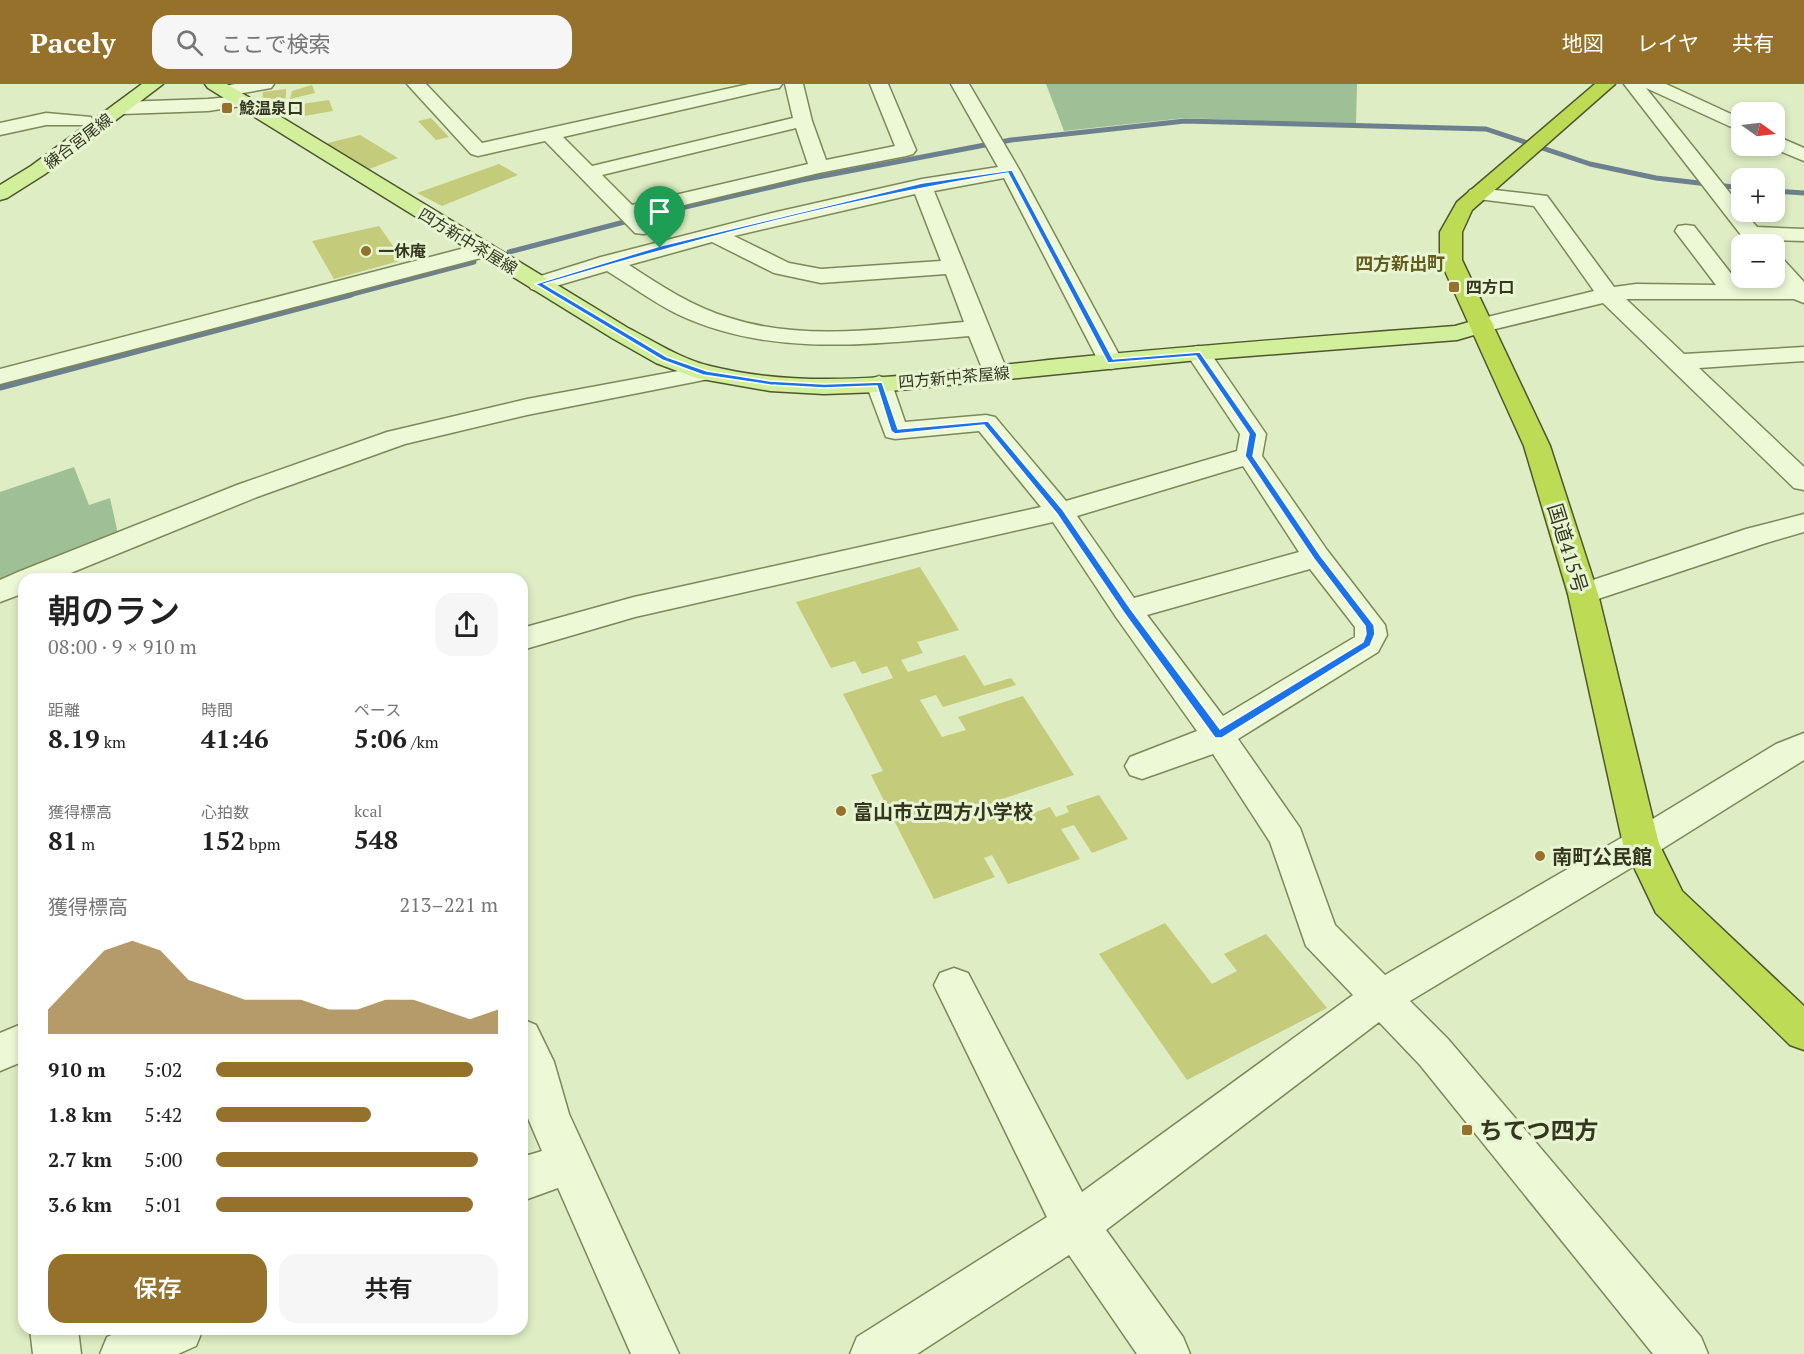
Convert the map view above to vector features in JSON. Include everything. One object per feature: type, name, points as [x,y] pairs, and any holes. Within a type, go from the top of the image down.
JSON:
[{"type":"highway","name":"国道415号","points":[[1606,84],[1477,194],[1453,222],[1449,240],[1451,260],[1538,446],[1583,594],[1641,844],[1669,902],[1804,1032]]},
{"type":"main road","name":"練合宮尾線","points":[[0,183],[136,84]]},
{"type":"main road","name":"練合宮尾線","points":[[0,194],[38,170],[154,84]]},
{"type":"main road","name":"四方新中茶屋線","points":[[227,92],[539,284],[665,358],[705,373],[770,383],[813,386],[879,384],[1198,354],[1457,333],[1483,325]]},
{"type":"street","points":[[122,108],[208,105],[227,92],[264,84]]},
{"type":"street","points":[[416,84],[477,150],[773,84]]},
{"type":"street","points":[[794,84],[803,121],[819,167]]},
{"type":"street","points":[[630,212],[819,167],[906,150],[879,84]]},
{"type":"street","points":[[960,84],[1010,171],[1111,362]]},
{"type":"street","points":[[1633,84],[1750,234]]},
{"type":"street","points":[[1651,84],[1731,121]]},
{"type":"street","points":[[0,129],[46,119],[84,121]]},
{"type":"street","points":[[587,172],[803,121]]},
{"type":"street","points":[[549,134],[630,212],[660,248]]},
{"type":"street","points":[[1785,146],[1804,155]]},
{"type":"street","points":[[539,284],[609,262],[713,234],[922,185],[1010,171]]},
{"type":"street","points":[[922,185],[996,373]]},
{"type":"street","points":[[1477,194],[1540,200],[1608,296],[1804,482]]},
{"type":"street","points":[[1686,231],[1733,291]]},
{"type":"street","points":[[713,234],[782,268],[821,276],[954,267]]},
{"type":"street","points":[[1785,237],[1804,236]]},
{"type":"street","points":[[0,377],[484,250]]},
{"type":"street","points":[[609,262],[687,310],[718,322],[754,331],[830,339],[978,328]]},
{"type":"street","points":[[1785,275],[1802,294]]},
{"type":"street","points":[[1483,325],[1636,291],[1802,294]]},
{"type":"street","points":[[1142,766],[1205,743],[1367,644],[1371,634],[1370,625],[1317,557],[1249,456],[1253,434],[1198,354]]},
{"type":"street","points":[[1678,362],[1804,354]]},
{"type":"street","points":[[45,573],[248,491],[396,438],[527,406],[705,373]]},
{"type":"street","points":[[879,384],[895,431],[986,423],[1060,512],[1127,610],[1218,735],[1287,838],[1319,934],[1434,1052],[1684,1354]]},
{"type":"street","points":[[528,637],[634,607],[1060,512],[1249,456]]},
{"type":"street","points":[[1583,594],[1756,536],[1804,523]]},
{"type":"street","points":[[1127,610],[1317,557]]},
{"type":"street","points":[[0,592],[18,584]]},
{"type":"street","points":[[874,1354],[1075,1225],[1380,998],[1641,844],[1788,753],[1804,746]]},
{"type":"street","points":[[954,985],[1075,1225],[1166,1354]]},
{"type":"street","points":[[0,1053],[18,1045]]},
{"type":"street","points":[[528,1051],[548,1116],[655,1354]]},
{"type":"street","points":[[528,1177],[570,1163]]},
{"type":"street","points":[[55,1335],[57,1354]]},
{"type":"street","points":[[124,1354],[166,1335]]},
{"type":"green space","points":[[1046,84],[1357,84],[1356,125],[1185,118],[1064,131]]},
{"type":"green space","points":[[74,467],[89,505],[110,498],[118,534],[24,573],[18,573],[18,576],[0,583],[0,492]]},
{"type":"building","points":[[312,85],[315,93],[290,99],[292,91]]},
{"type":"building","points":[[286,89],[286,98],[262,103],[263,92]]},
{"type":"building","points":[[329,100],[333,111],[298,117],[295,105]]},
{"type":"building","points":[[431,118],[449,137],[436,140],[418,121]]},
{"type":"building","points":[[360,135],[398,158],[364,171],[320,145]]},
{"type":"building","points":[[499,164],[518,175],[442,206],[417,193]]},
{"type":"building","points":[[379,226],[403,260],[334,279],[312,241]]},
{"type":"building","points":[[920,567],[959,630],[917,642],[923,653],[901,660],[908,672],[965,655],[984,686],[1011,678],[1016,685],[943,707],[936,695],[920,700],[942,737],[966,730],[958,717],[1023,696],[1074,775],[999,800],[1011,821],[1050,807],[1056,817],[1069,812],[1066,806],[1099,795],[1128,839],[1092,853],[1074,825],[1061,829],[1080,859],[1008,884],[992,855],[984,858],[995,877],[934,899],[871,775],[883,771],[843,694],[893,678],[887,666],[862,674],[855,661],[831,668],[796,602]]},
{"type":"building","points":[[1165,923],[1212,984],[1237,971],[1224,954],[1266,934],[1327,1008],[1187,1080],[1099,954]]},
{"type":"waterway","points":[[509,252],[655,214],[802,180],[1011,140],[1185,121],[1486,129],[1590,164],[1656,178],[1731,187]]},
{"type":"waterway","points":[[1785,192],[1804,193]]},
{"type":"waterway","points":[[345,296],[474,262]]},
{"type":"waterway","points":[[0,387],[351,294]]},
{"type":"place","name":"鯰温泉口","points":[[227,108]]},
{"type":"place","name":"一休庵","points":[[366,251]]},
{"type":"place","name":"四方口","points":[[1454,287]]},
{"type":"place","name":"富山市立四方小学校","points":[[841,811]]},
{"type":"place","name":"南町公民館","points":[[1540,856]]},
{"type":"place","name":"ちてつ四方","points":[[1467,1130]]},
{"type":"district","name":"四方新出町","points":[[1400,263]]},
{"type":"route","points":[[1010,171],[1111,362],[1198,354],[1253,434],[1249,456],[1317,557],[1370,625],[1371,634],[1367,644],[1218,735],[1127,610],[1060,512],[986,423],[895,431],[879,384],[824,386],[770,383],[705,373],[665,358],[539,284],[660,248],[922,185],[1010,171]]}]
